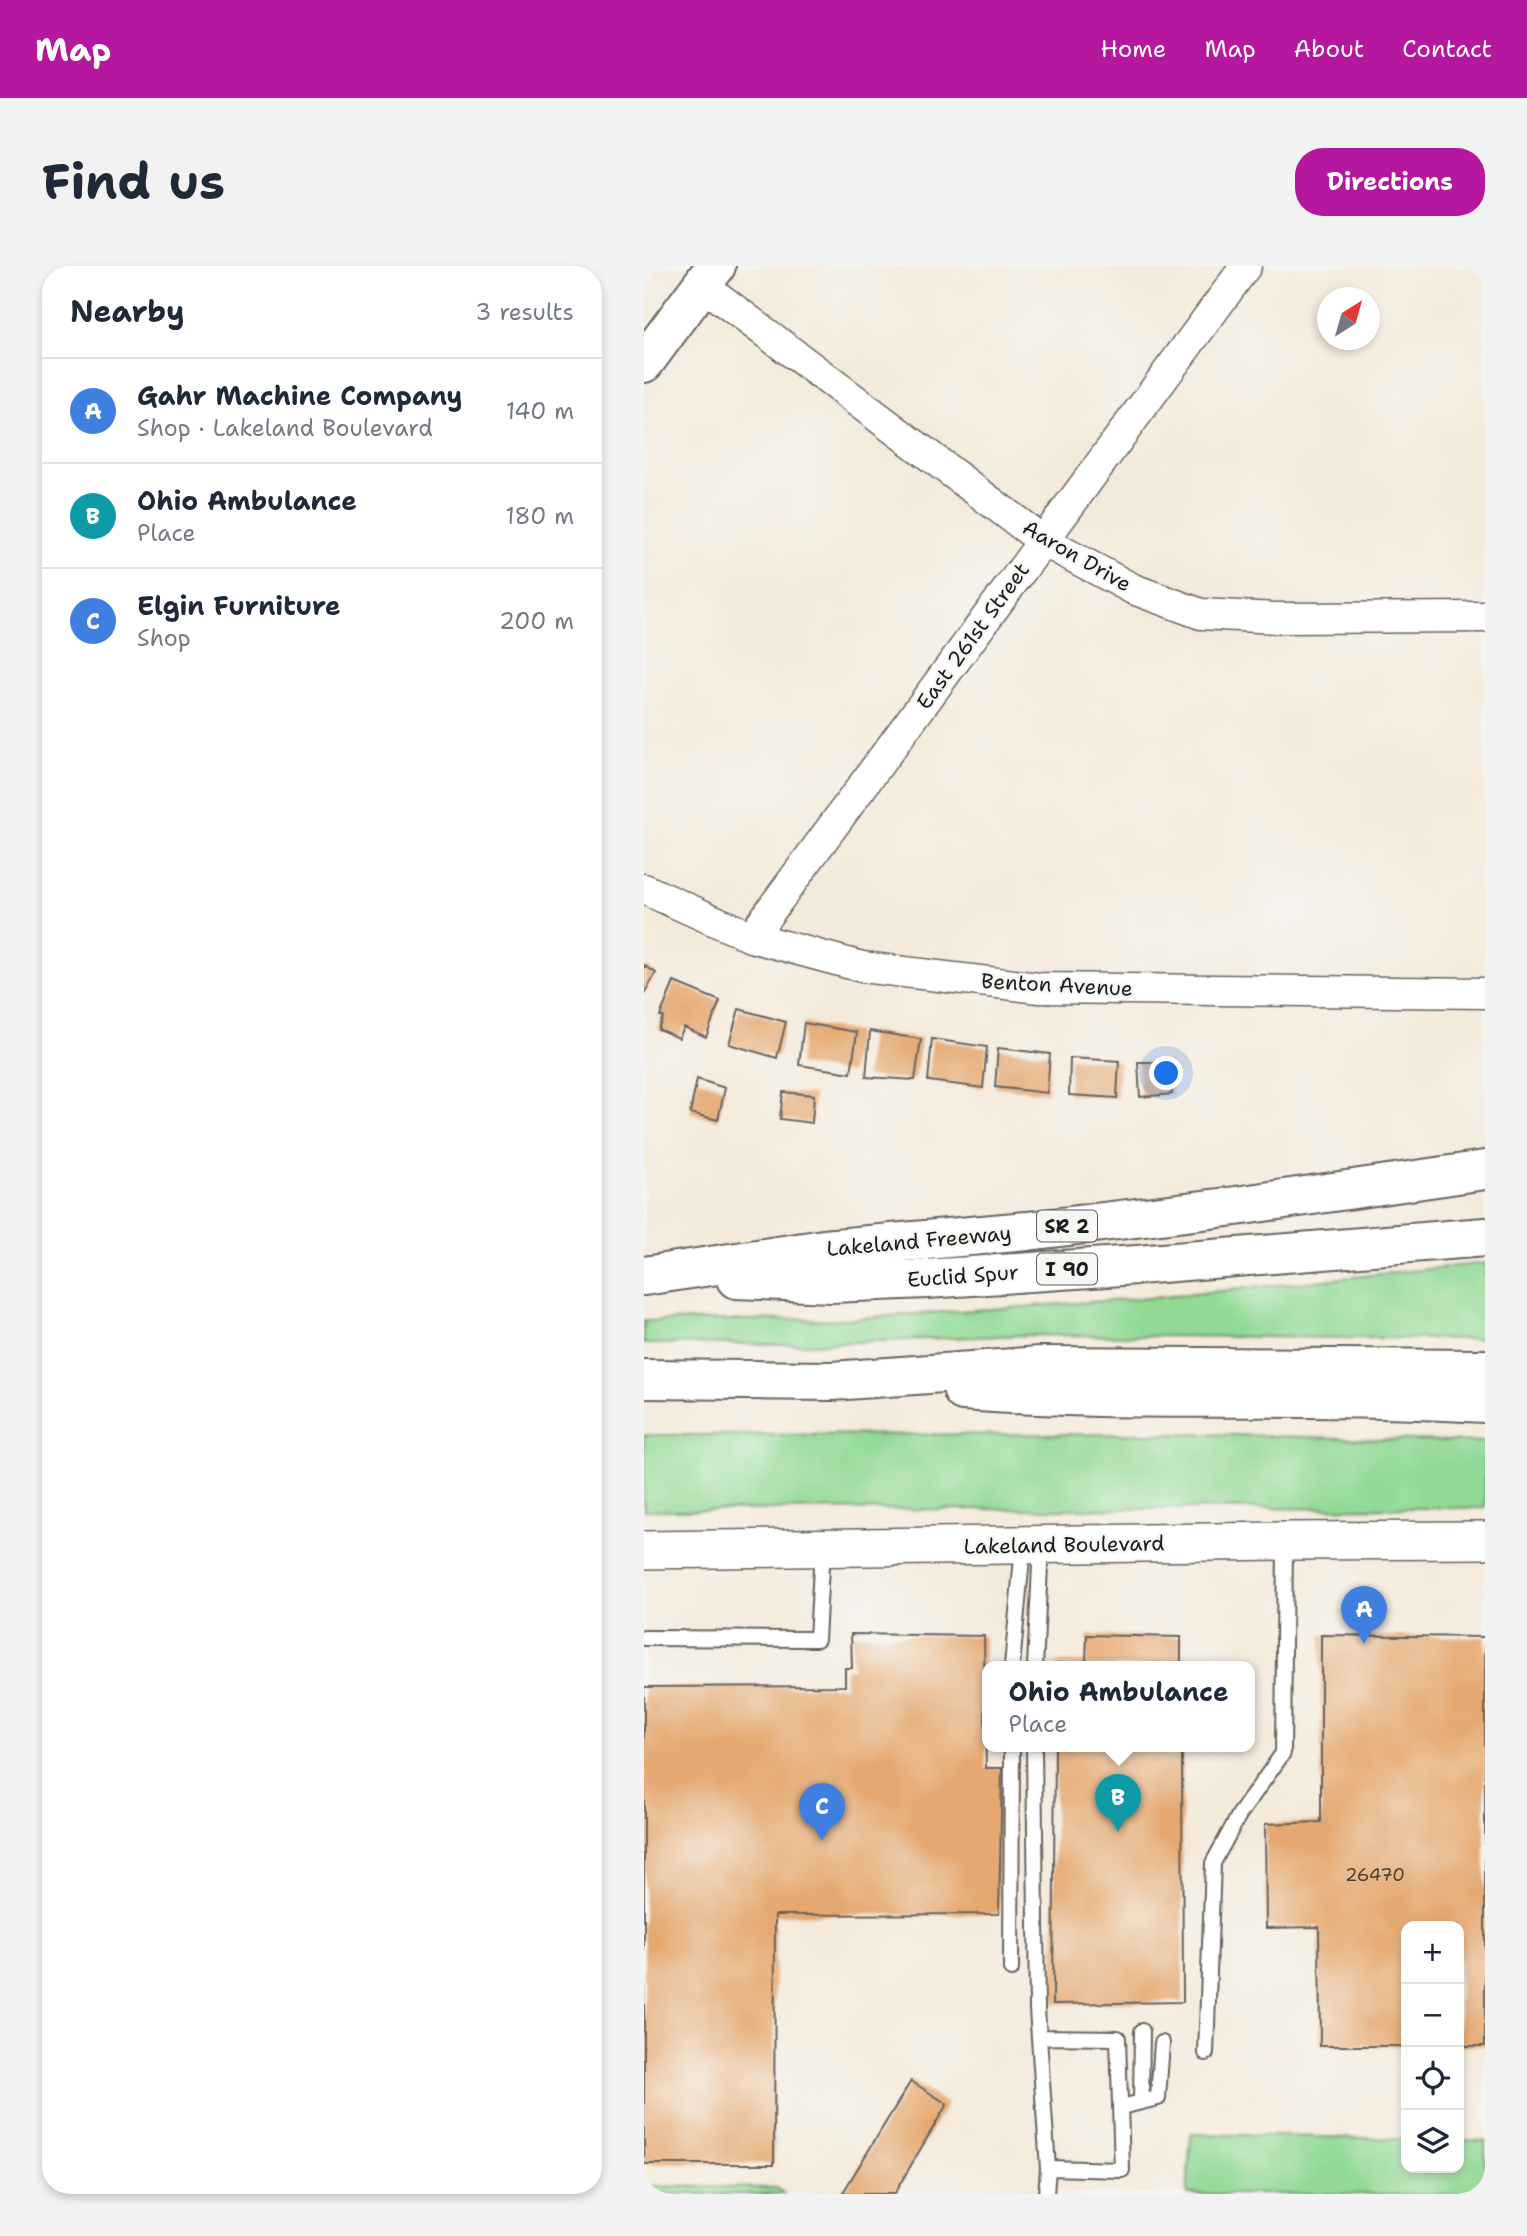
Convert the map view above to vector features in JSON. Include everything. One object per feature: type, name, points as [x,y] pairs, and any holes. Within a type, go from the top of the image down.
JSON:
[{"type":"main road","points":[[644,363],[709,275]]},
{"type":"main road","name":"Lakeland Freeway","points":[[646,1276],[824,1249],[1184,1213],[1485,1170]]},
{"type":"main road","name":"Euclid Spur","points":[[646,1276],[859,1282],[1137,1265],[1485,1237]]},
{"type":"main road","points":[[832,1381],[1040,1366],[1485,1369]]},
{"type":"main road","points":[[644,1379],[832,1381],[1039,1396],[1265,1396],[1485,1403]]},
{"type":"street","name":"East 261st Street","points":[[751,937],[1245,266]]},
{"type":"street","name":"Aaron Drive","points":[[709,275],[1043,541],[1133,589],[1202,614],[1276,618],[1485,617]]},
{"type":"street","name":"Benton Avenue","points":[[644,889],[751,937],[862,967],[1039,988],[1485,993]]},
{"type":"street","name":"Lakeland Boulevard","points":[[644,1550],[1485,1540]]},
{"type":"lane","points":[[1206,2053],[1213,1863],[1239,1815],[1283,1753],[1285,1541]]},
{"type":"lane","points":[[1013,1661],[1032,1545]]},
{"type":"lane","points":[[1032,1545],[1035,1661]]},
{"type":"lane","points":[[644,1638],[817,1639],[822,1549]]},
{"type":"lane","points":[[1012,1752],[1012,1969]]},
{"type":"lane","points":[[1034,1752],[1037,2009],[1048,2168],[1046,2194]]},
{"type":"lane","points":[[1140,2102],[1142,2031]]},
{"type":"lane","points":[[1040,2037],[1118,2038],[1122,2170],[1048,2168]]},
{"type":"lane","points":[[1121,2107],[1158,2098],[1162,2043]]},
{"type":"green space","points":[[1485,1263],[1485,1339],[1025,1335],[807,1344],[644,1344],[644,1321],[843,1319],[1163,1297]]},
{"type":"green space","points":[[1197,1434],[1485,1442],[1485,1508],[644,1510],[644,1435]]},
{"type":"green space","points":[[1191,2134],[1401,2139],[1401,2173],[1464,2173],[1464,2140],[1485,2141],[1485,2194],[1187,2194]]},
{"type":"green space","points":[[644,2186],[777,2188],[784,2194],[644,2194]]},
{"type":"building","points":[[644,965],[656,973],[644,994]]},
{"type":"building","points":[[674,982],[720,1001],[706,1037],[684,1027],[679,1038],[658,1029],[663,1017],[660,1016]]},
{"type":"building","points":[[739,1009],[786,1022],[777,1058],[729,1044]]},
{"type":"building","points":[[804,1023],[857,1032],[851,1073],[799,1065]]},
{"type":"building","points":[[870,1031],[921,1039],[915,1080],[866,1077]]},
{"type":"building","points":[[932,1039],[987,1047],[983,1088],[928,1081]]},
{"type":"building","points":[[998,1048],[1050,1054],[1047,1093],[995,1087]]},
{"type":"building","points":[[1070,1058],[1119,1061],[1117,1098],[1069,1095]]},
{"type":"building","points":[[1138,1062],[1170,1062],[1172,1094],[1140,1097]]},
{"type":"building","points":[[697,1079],[725,1088],[718,1120],[690,1113]]},
{"type":"building","points":[[783,1092],[814,1095],[812,1123],[780,1119]]},
{"type":"building","points":[[851,1634],[984,1636],[982,1752],[986,1752],[986,1768],[1002,1768],[999,1914],[775,1915],[774,2164],[644,2164],[644,1687],[845,1686],[845,1668],[852,1668]]},
{"type":"building","points":[[1087,1635],[1181,1637],[1181,1661],[1086,1661]]},
{"type":"building","points":[[1321,1635],[1485,1637],[1485,2046],[1464,2046],[1464,1921],[1401,1921],[1401,2046],[1320,2046],[1319,1927],[1266,1928],[1265,1824],[1321,1822]]},
{"type":"building","points":[[1055,1752],[1182,1752],[1183,2002],[1053,2004]]},
{"type":"building","points":[[911,2081],[947,2104],[894,2194],[842,2194]]},
{"type":"place","name":"Gahr Machine Company","points":[[1364,1644]]},
{"type":"place","name":"Ohio Ambulance","points":[[1118,1832]]},
{"type":"place","name":"Elgin Furniture","points":[[822,1841]]}]
